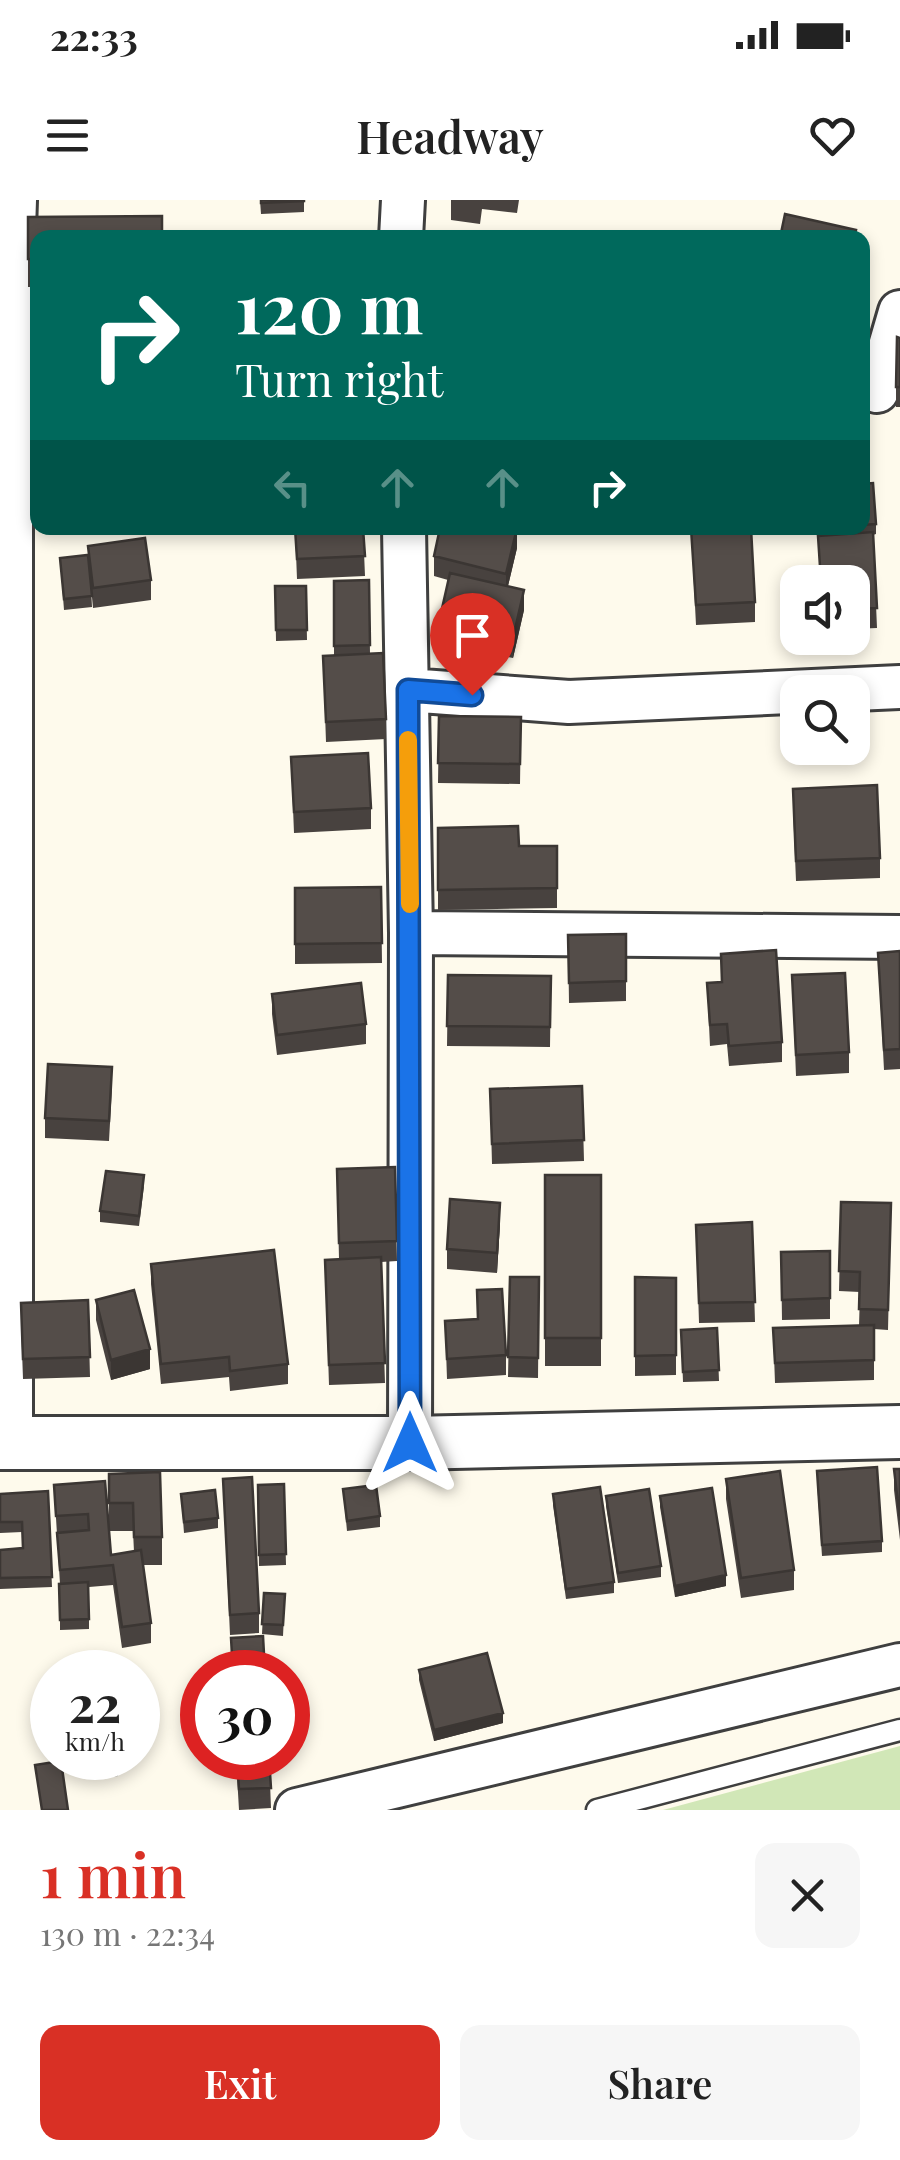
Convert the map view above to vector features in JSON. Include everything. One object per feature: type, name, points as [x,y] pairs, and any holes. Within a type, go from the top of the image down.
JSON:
[{"type":"street","points":[[14,200],[6,1443],[410,1443],[900,1432]]},
{"type":"street","points":[[402,230],[403,200]]},
{"type":"street","points":[[878,391],[900,312]]},
{"type":"street","points":[[404,535],[410,933],[410,1443]]},
{"type":"street","points":[[408,690],[569,702],[900,687]]},
{"type":"street","points":[[410,933],[900,936]]},
{"type":"street","points":[[297,1810],[900,1665]]},
{"type":"lane","points":[[597,1810],[900,1730]]},
{"type":"green space","points":[[900,1746],[900,1810],[663,1810]]},
{"type":"building","points":[[304,200],[304,201],[261,203]]},
{"type":"building","points":[[785,214],[856,230],[782,230]]},
{"type":"building","points":[[162,216],[162,230],[30,230],[28,259],[28,217]]},
{"type":"building","points":[[897,337],[900,338],[900,387],[896,387]]},
{"type":"building","points":[[873,483],[876,524],[870,524]]},
{"type":"building","points":[[873,532],[877,608],[870,608],[870,565],[820,565],[818,536]]},
{"type":"building","points":[[295,535],[364,535],[365,556],[297,559]]},
{"type":"building","points":[[438,535],[515,535],[506,574],[434,556]]},
{"type":"building","points":[[691,535],[751,535],[755,602],[696,605]]},
{"type":"building","points":[[145,538],[151,580],[93,588],[88,546]]},
{"type":"building","points":[[88,555],[92,596],[64,599],[60,558]]},
{"type":"building","points":[[450,573],[524,590],[513,638],[439,622]]},
{"type":"building","points":[[369,580],[370,645],[334,646],[334,581]]},
{"type":"building","points":[[275,586],[306,586],[307,630],[276,630]]},
{"type":"building","points":[[383,653],[386,719],[326,722],[323,656]]},
{"type":"building","points":[[439,716],[521,717],[520,764],[438,763]]},
{"type":"building","points":[[368,753],[371,808],[294,812],[291,757]]},
{"type":"building","points":[[877,785],[880,858],[796,861],[793,789]]},
{"type":"building","points":[[518,826],[519,846],[557,846],[557,888],[438,890],[438,828]]},
{"type":"building","points":[[381,887],[382,943],[295,944],[295,888]]},
{"type":"building","points":[[626,934],[626,981],[569,983],[568,935]]},
{"type":"building","points":[[776,950],[782,1042],[729,1046],[727,1024],[710,1025],[707,983],[722,982],[721,954]]},
{"type":"building","points":[[900,951],[900,1049],[884,1050],[878,953]]},
{"type":"building","points":[[845,973],[849,1052],[796,1055],[792,975]]},
{"type":"building","points":[[448,975],[551,976],[550,1027],[447,1026]]},
{"type":"building","points":[[361,983],[366,1024],[277,1035],[272,994]]},
{"type":"building","points":[[48,1064],[112,1067],[109,1121],[45,1118]]},
{"type":"building","points":[[582,1086],[584,1140],[492,1144],[490,1089]]},
{"type":"building","points":[[395,1167],[397,1241],[339,1243],[337,1169]]},
{"type":"building","points":[[106,1171],[144,1175],[139,1216],[100,1211]]},
{"type":"building","points":[[545,1175],[601,1175],[601,1338],[545,1338]]},
{"type":"building","points":[[450,1199],[500,1203],[497,1253],[447,1249]]},
{"type":"building","points":[[841,1202],[891,1203],[888,1310],[859,1309],[860,1272],[839,1271]]},
{"type":"building","points":[[752,1222],[755,1302],[699,1303],[696,1225]]},
{"type":"building","points":[[274,1250],[288,1364],[230,1371],[229,1357],[161,1364],[151,1264]]},
{"type":"building","points":[[830,1251],[830,1298],[782,1300],[781,1252]]},
{"type":"building","points":[[381,1257],[385,1363],[329,1365],[325,1260]]},
{"type":"building","points":[[510,1277],[539,1277],[538,1358],[508,1357]]},
{"type":"building","points":[[635,1277],[676,1278],[676,1355],[635,1356]]},
{"type":"building","points":[[502,1289],[506,1355],[447,1359],[445,1321],[478,1319],[477,1290]]},
{"type":"building","points":[[134,1290],[150,1349],[111,1360],[96,1300]]},
{"type":"building","points":[[88,1300],[90,1357],[23,1359],[21,1303]]},
{"type":"building","points":[[874,1325],[874,1360],[775,1363],[773,1328]]},
{"type":"building","points":[[717,1328],[719,1370],[683,1372],[681,1330]]},
{"type":"building","points":[[877,1467],[882,1541],[822,1545],[817,1471]]},
{"type":"building","points":[[894,1469],[900,1469],[900,1520]]},
{"type":"building","points":[[780,1471],[794,1570],[741,1578],[726,1479]]},
{"type":"building","points":[[160,1472],[162,1537],[134,1537],[133,1503],[109,1503],[109,1474]]},
{"type":"building","points":[[252,1477],[259,1613],[230,1615],[223,1479]]},
{"type":"building","points":[[105,1481],[111,1555],[141,1550],[151,1623],[122,1627],[113,1565],[60,1570],[57,1533],[89,1530],[88,1514],[56,1516],[54,1485]]},
{"type":"building","points":[[284,1484],[286,1554],[259,1555],[258,1485]]},
{"type":"building","points":[[376,1485],[380,1516],[347,1521],[343,1489]]},
{"type":"building","points":[[600,1487],[614,1582],[566,1589],[553,1494]]},
{"type":"building","points":[[712,1488],[726,1575],[675,1586],[660,1496]]},
{"type":"building","points":[[649,1489],[661,1566],[618,1573],[606,1496]]},
{"type":"building","points":[[215,1490],[218,1518],[184,1522],[181,1494]]},
{"type":"building","points":[[48,1491],[52,1577],[0,1578],[0,1550],[23,1548],[22,1522],[0,1522],[0,1494]]},
{"type":"building","points":[[88,1582],[89,1619],[60,1620],[59,1584]]},
{"type":"building","points":[[264,1593],[285,1594],[283,1625],[262,1624]]},
{"type":"building","points":[[263,1636],[264,1650],[232,1650],[231,1638]]},
{"type":"building","points":[[487,1653],[503,1713],[434,1730],[419,1670]]},
{"type":"building","points":[[37,1780],[64,1780],[68,1810],[42,1810]]},
{"type":"building","points":[[238,1780],[270,1780],[271,1788],[239,1789]]},
{"type":"slow traffic","points":[[408,740],[410,904]]},
{"type":"route","points":[[410,1443],[408,690],[472,695]]}]
